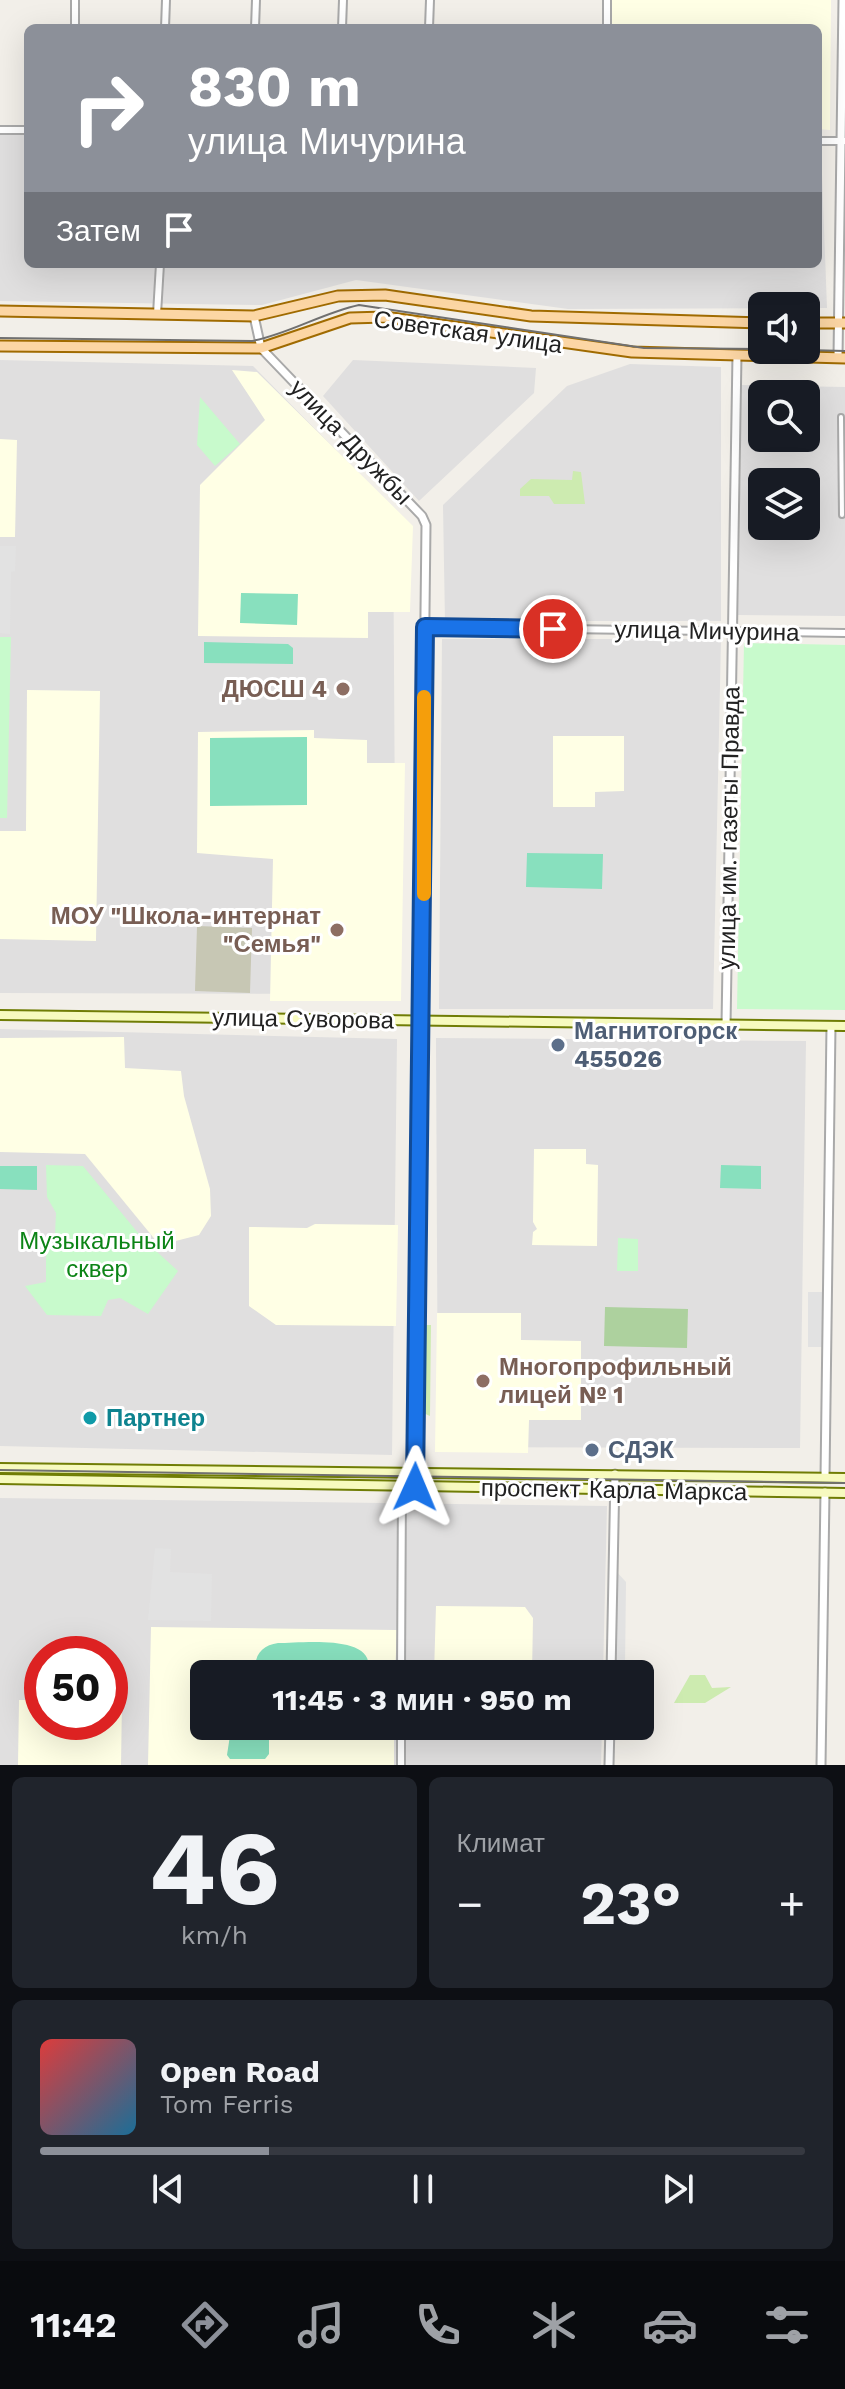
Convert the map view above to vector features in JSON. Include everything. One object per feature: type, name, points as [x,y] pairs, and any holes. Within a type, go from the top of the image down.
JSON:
[{"type":"main road","name":"Советская улица","points":[[0,311],[254,316],[338,296],[385,295],[531,316],[748,323]]},
{"type":"main road","name":"Советская улица","points":[[0,346],[261,348],[350,318],[385,317],[632,352],[841,358]]},
{"type":"main road","points":[[820,323],[842,323]]},
{"type":"main road","name":"улица Суворова","points":[[0,1015],[845,1026]]},
{"type":"main road","name":"проспект Карла Маркса","points":[[0,1468],[845,1478]]},
{"type":"main road","points":[[402,1471],[402,1487]]},
{"type":"main road","name":"улица Дружбы","points":[[415,1471],[415,1487]]},
{"type":"main road","points":[[825,1477],[825,1492]]},
{"type":"main road","name":"проспект Карла Маркса","points":[[0,1479],[845,1493]]},
{"type":"street","points":[[75,0],[75,24]]},
{"type":"street","points":[[165,24],[166,0]]},
{"type":"street","points":[[255,24],[256,0]]},
{"type":"street","points":[[342,24],[343,0]]},
{"type":"street","points":[[429,24],[430,0]]},
{"type":"street","points":[[607,0],[607,24]]},
{"type":"street","points":[[841,358],[843,0]]},
{"type":"street","points":[[0,130],[24,130]]},
{"type":"street","points":[[157,314],[160,268]]},
{"type":"street","points":[[254,316],[261,348]]},
{"type":"street","name":"улица Дружбы","points":[[261,348],[422,516],[427,538],[415,1471]]},
{"type":"street","name":"улица им. газеты Правда","points":[[726,1026],[737,355]]},
{"type":"street","points":[[841,417],[842,515]]},
{"type":"street","name":"улица Мичурина","points":[[425,627],[845,633]]},
{"type":"street","points":[[825,1477],[831,1026]]},
{"type":"street","points":[[611,1660],[615,1474]]},
{"type":"street","points":[[401,1660],[402,1487]]},
{"type":"street","points":[[821,1765],[825,1492]]},
{"type":"street","points":[[401,1740],[401,1765]]},
{"type":"street","points":[[609,1765],[610,1740]]},
{"type":"shaded area","points":[[611,0],[831,0],[830,130],[822,129],[822,24],[611,24]]},
{"type":"shaded area","points":[[0,133],[24,133],[24,268],[822,268],[822,174],[827,308],[820,308],[820,292],[748,292],[748,308],[568,309],[356,280],[262,305],[0,301]]},
{"type":"shaded area","points":[[0,360],[253,366],[393,508],[396,994],[0,993]]},
{"type":"shaded area","points":[[353,360],[536,368],[534,393],[419,501],[323,396]]},
{"type":"shaded area","points":[[630,364],[721,367],[721,621],[445,621],[443,505],[567,386]]},
{"type":"shaded area","points":[[232,370],[257,372],[413,526],[410,612],[368,612],[368,638],[198,636],[200,485],[265,420]]},
{"type":"shaded area","points":[[742,385],[748,385],[748,452],[820,452],[820,387],[845,387],[845,616],[738,615]]},
{"type":"shaded area","points":[[0,439],[17,440],[15,537],[0,537]]},
{"type":"shaded area","points":[[0,546],[16,546],[15,571],[11,572],[10,634],[0,633]]},
{"type":"shaded area","points":[[442,639],[721,639],[713,1009],[439,1009]]},
{"type":"shaded area","points":[[27,690],[100,691],[96,941],[0,939],[0,831],[26,831]]},
{"type":"shaded area","name":"МОУ \"Школа-интернат \"Семья\"","points":[[314,730],[314,738],[367,740],[367,763],[405,763],[401,1001],[270,1001],[273,859],[197,853],[198,732]]},
{"type":"shaded area","points":[[553,736],[624,736],[624,791],[595,792],[595,807],[553,807]]},
{"type":"shaded area","points":[[197,926],[252,928],[250,993],[195,991]]},
{"type":"shaded area","points":[[0,1029],[397,1039],[392,1455],[0,1446]]},
{"type":"shaded area","points":[[124,1037],[125,1068],[181,1071],[184,1096],[210,1189],[211,1216],[199,1235],[164,1244],[157,1242],[85,1154],[0,1152],[0,1038]]},
{"type":"shaded area","points":[[436,1038],[806,1041],[800,1448],[438,1447]]},
{"type":"shaded area","points":[[534,1149],[586,1149],[586,1164],[598,1165],[597,1246],[532,1245],[533,1232],[537,1229],[533,1222]]},
{"type":"shaded area","points":[[315,1224],[398,1225],[396,1326],[276,1325],[249,1306],[249,1227],[307,1228]]},
{"type":"shaded area","points":[[808,1292],[824,1292],[824,1347],[808,1347]]},
{"type":"shaded area","name":"Многопрофильный лицей № 1","points":[[437,1313],[521,1313],[521,1340],[581,1341],[581,1420],[529,1420],[528,1453],[435,1452]]},
{"type":"shaded area","points":[[0,1498],[607,1506],[603,1660],[190,1660],[190,1740],[602,1740],[601,1765],[0,1765]]},
{"type":"shaded area","points":[[155,1548],[171,1549],[170,1572],[212,1574],[211,1621],[148,1620]]},
{"type":"shaded area","points":[[613,1568],[626,1582],[625,1660],[611,1660]]},
{"type":"shaded area","points":[[436,1606],[525,1607],[533,1618],[532,1660],[434,1660]]},
{"type":"shaded area","points":[[151,1627],[397,1630],[396,1660],[190,1660],[190,1740],[394,1740],[394,1765],[148,1765]]},
{"type":"shaded area","points":[[19,1700],[24,1700],[24,1740],[121,1740],[121,1765],[18,1765]]},
{"type":"green space","points":[[200,397],[240,444],[215,466],[197,445]]},
{"type":"green space","points":[[573,471],[581,472],[585,504],[554,504],[549,496],[520,496],[520,489],[531,479],[572,480]]},
{"type":"green space","points":[[241,593],[298,594],[297,625],[240,623]]},
{"type":"green space","points":[[0,637],[11,637],[7,818],[0,818]]},
{"type":"green space","points":[[204,642],[288,644],[293,648],[293,664],[204,663]]},
{"type":"green space","points":[[744,643],[845,645],[845,1010],[737,1009]]},
{"type":"green space","points":[[307,737],[307,805],[210,806],[210,738]]},
{"type":"green space","points":[[527,853],[603,854],[602,889],[526,887]]},
{"type":"green space","name":"Музыкальный сквер","points":[[46,1165],[83,1166],[143,1239],[178,1271],[148,1314],[120,1298],[108,1300],[101,1316],[47,1315],[25,1286],[46,1282],[46,1254],[55,1234],[56,1213],[47,1197]]},
{"type":"green space","points":[[721,1165],[761,1166],[761,1189],[720,1188]]},
{"type":"green space","points":[[0,1166],[37,1166],[37,1190],[0,1189]]},
{"type":"green space","points":[[618,1238],[638,1239],[638,1271],[617,1271]]},
{"type":"green space","points":[[605,1307],[688,1309],[687,1348],[604,1346]]},
{"type":"green space","points":[[431,1325],[430,1416],[421,1412],[424,1356],[421,1329]]},
{"type":"green space","points":[[278,1643],[337,1643],[362,1652],[367,1660],[256,1660],[267,1646]]},
{"type":"green space","points":[[690,1675],[705,1675],[712,1688],[731,1687],[705,1703],[674,1703]]},
{"type":"green space","points":[[229,1740],[269,1740],[269,1754],[265,1759],[230,1759],[227,1755]]},
{"type":"tram line","points":[[0,338],[252,341],[359,305],[644,348],[748,349]]},
{"type":"tram line","points":[[820,350],[845,351]]},
{"type":"tram line","points":[[0,1470],[845,1483]]},
{"type":"slow traffic","points":[[424,697],[424,894]]},
{"type":"place","name":"ДЮСШ 4","points":[[343,689]]},
{"type":"place","name":"МОУ \"Школа-интернат \"Семья\"","points":[[337,930]]},
{"type":"place","name":"Магнитогорск 455026","points":[[558,1045]]},
{"type":"place","name":"Многопрофильный лицей № 1","points":[[483,1381]]},
{"type":"place","name":"Партнер","points":[[90,1418]]},
{"type":"place","name":"СДЭК","points":[[592,1450]]},
{"type":"route","points":[[415,1487],[425,627],[553,629]]}]
